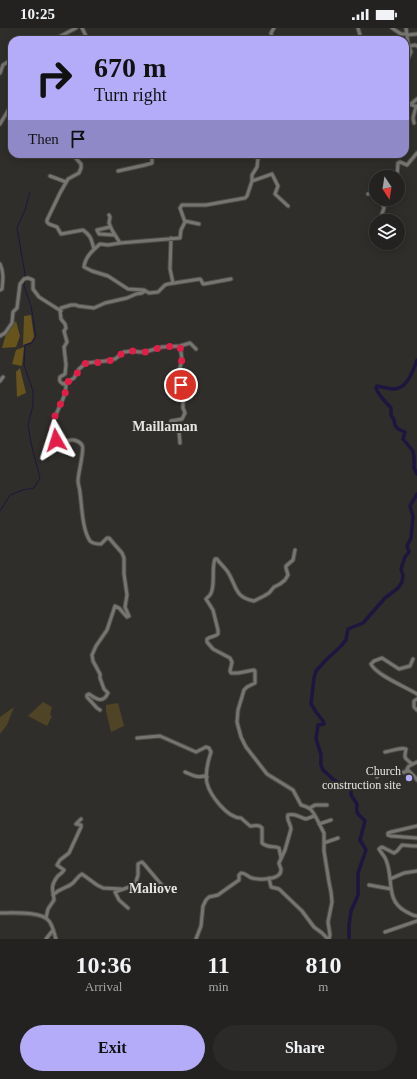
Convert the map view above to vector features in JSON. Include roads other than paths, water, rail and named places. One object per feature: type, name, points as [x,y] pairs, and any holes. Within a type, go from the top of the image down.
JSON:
[{"type":"street","points":[[61,36],[76,28]]},
{"type":"street","points":[[392,28],[401,34],[417,34]]},
{"type":"street","points":[[406,28],[407,35]]},
{"type":"street","points":[[409,57],[411,52],[409,45],[417,46]]},
{"type":"street","points":[[0,73],[3,65],[8,62]]},
{"type":"street","points":[[414,123],[413,118],[416,106],[411,104],[417,99]]},
{"type":"street","points":[[0,124],[8,109]]},
{"type":"street","points":[[398,170],[398,163],[400,162],[407,165],[417,153]]},
{"type":"street","points":[[76,158],[81,164],[81,168],[78,173],[69,178],[66,182],[48,222],[49,224],[57,227],[61,234],[83,230],[92,239],[96,248]]},
{"type":"street","points":[[118,170],[145,166],[152,162],[152,158]]},
{"type":"street","points":[[231,279],[204,284],[200,279],[173,283],[165,286],[158,292],[149,293],[145,291],[128,289],[108,276],[84,267],[85,260],[100,244],[108,245],[180,238],[181,230],[185,221],[180,208],[182,205],[206,205],[242,199],[247,196],[252,181],[252,175],[257,167],[258,158]]},
{"type":"street","points":[[252,181],[272,174],[278,186],[275,194],[288,206]]},
{"type":"street","points":[[50,176],[66,182]]},
{"type":"street","points":[[109,215],[110,227],[120,243]]},
{"type":"street","points":[[185,221],[199,224]]},
{"type":"street","points":[[110,227],[97,230],[99,234],[114,235]]},
{"type":"street","points":[[171,238],[170,269],[173,283]]},
{"type":"street","points":[[0,264],[3,277],[2,289],[0,290]]},
{"type":"street","points":[[0,336],[5,333],[12,324],[13,312],[17,308],[20,284],[24,279],[28,278],[33,280],[33,288],[39,297],[60,311],[62,320],[65,324],[66,328],[64,331],[67,342],[64,347],[66,365],[65,374],[60,377],[59,380],[63,384],[74,378],[86,363],[105,362],[115,359],[124,352],[145,352],[162,347],[180,346],[190,343],[196,349]]},
{"type":"street","points":[[60,311],[61,308],[71,304],[94,308],[105,303],[127,298],[145,291]]},
{"type":"street","points":[[180,346],[182,359],[180,368],[181,388],[183,408],[185,412],[182,419],[172,421],[171,425],[179,432],[180,443]]},
{"type":"street","points":[[0,381],[3,377]]},
{"type":"street","points":[[66,383],[64,396],[53,421],[52,428],[54,436],[56,440],[62,441],[73,439],[82,445],[84,452],[80,464],[78,483],[82,513],[91,542],[94,544],[101,544],[109,538],[122,553],[124,558],[124,574],[127,595],[126,607],[129,616],[127,617],[116,606],[107,630],[96,646],[92,655],[93,661],[100,674],[104,689],[108,693],[105,698],[100,700],[89,694],[87,694],[87,697],[100,710]]},
{"type":"street","points":[[295,550],[293,560],[286,566],[288,575],[285,580],[274,587],[269,593],[254,601],[242,597],[238,593],[228,572],[217,559],[215,559],[212,566],[212,592],[206,599],[213,610],[218,634],[207,640],[213,649],[230,658],[232,662],[231,673],[256,671],[255,683],[244,690],[238,710],[237,722],[241,737],[246,747],[267,774],[293,790],[299,803],[312,810],[324,836],[324,851],[332,892],[332,902],[328,922],[330,935],[328,939]]},
{"type":"street","points":[[413,658],[410,666],[399,669],[382,658],[371,664],[379,672],[417,694]]},
{"type":"street","points":[[417,699],[414,701],[414,707],[417,710]]},
{"type":"street","points":[[137,738],[160,736],[196,752],[206,747],[210,748],[207,777],[207,784],[210,791],[224,810],[236,818],[241,818],[250,826],[260,826],[262,828],[262,843],[268,847],[279,848],[281,858]]},
{"type":"street","points":[[385,752],[401,748],[406,750]]},
{"type":"street","points":[[394,751],[406,750]]},
{"type":"street","points":[[406,750],[404,753],[405,757],[412,764]]},
{"type":"street","points":[[408,771],[407,768],[409,766],[417,762]]},
{"type":"street","points":[[377,777],[380,772],[397,774],[408,771]]},
{"type":"street","points":[[408,771],[417,780]]},
{"type":"street","points":[[185,772],[193,776],[207,777]]},
{"type":"street","points":[[310,808],[315,805],[327,805]]},
{"type":"street","points":[[196,939],[201,926],[206,900],[209,897],[218,895],[239,880],[239,875],[241,873],[244,873],[250,878],[259,880],[279,875],[281,870],[279,863],[285,850],[291,829],[287,818],[288,815],[292,814],[306,819],[314,816]]},
{"type":"street","points":[[46,918],[48,909],[54,900],[52,885],[64,870],[57,865],[69,853],[81,827],[80,825],[76,824],[81,818]]},
{"type":"street","points":[[319,824],[331,820]]},
{"type":"street","points":[[417,826],[391,832],[388,833],[388,835],[417,838]]},
{"type":"street","points":[[324,843],[338,838]]},
{"type":"street","points":[[417,846],[402,845],[394,853],[382,847],[379,848],[386,860],[393,899],[398,906],[414,916],[417,916]]},
{"type":"street","points":[[128,908],[121,903],[115,892],[135,885],[138,875],[138,864],[142,862],[166,890]]},
{"type":"street","points":[[390,878],[404,873],[417,871]]},
{"type":"street","points":[[53,895],[59,889],[69,886],[82,874],[103,888],[121,889]]},
{"type":"street","points":[[269,878],[271,888],[279,889],[302,911],[314,927],[322,932],[328,939]]},
{"type":"street","points":[[369,885],[391,888]]},
{"type":"street","points":[[0,913],[42,916],[46,918],[51,925],[56,939]]},
{"type":"street","points":[[385,932],[417,921]]},
{"type":"street","points":[[46,939],[53,930]]},
{"type":"waterway","points":[[0,511],[10,495],[34,488],[40,478],[28,425],[33,405],[33,391],[24,365],[25,345],[32,343],[36,336],[31,306],[24,286],[25,274],[17,228],[25,210],[30,192]]},
{"type":"waterway","points":[[417,360],[409,379],[403,386],[394,389],[377,386],[376,388],[380,396],[391,408],[391,415],[395,425],[398,429],[405,432],[403,439],[413,451],[414,468],[417,474]]},
{"type":"waterway","points":[[349,939],[351,911],[358,895],[358,873],[366,850],[360,840],[365,821],[357,813],[357,804],[351,795],[351,787],[334,780],[323,770],[321,765],[321,754],[316,739],[318,725],[324,724],[311,704],[314,678],[316,671],[346,640],[348,629],[363,623],[385,598],[398,588],[402,582],[403,575],[401,569],[405,557],[409,552],[407,546],[411,538],[413,516],[410,506],[417,494]]},
{"type":"place","name":"Church construction site","points":[[409,778]]},
{"type":"district","name":"Maillaman","points":[[165,426]]},
{"type":"district","name":"Maliove","points":[[153,888]]}]
